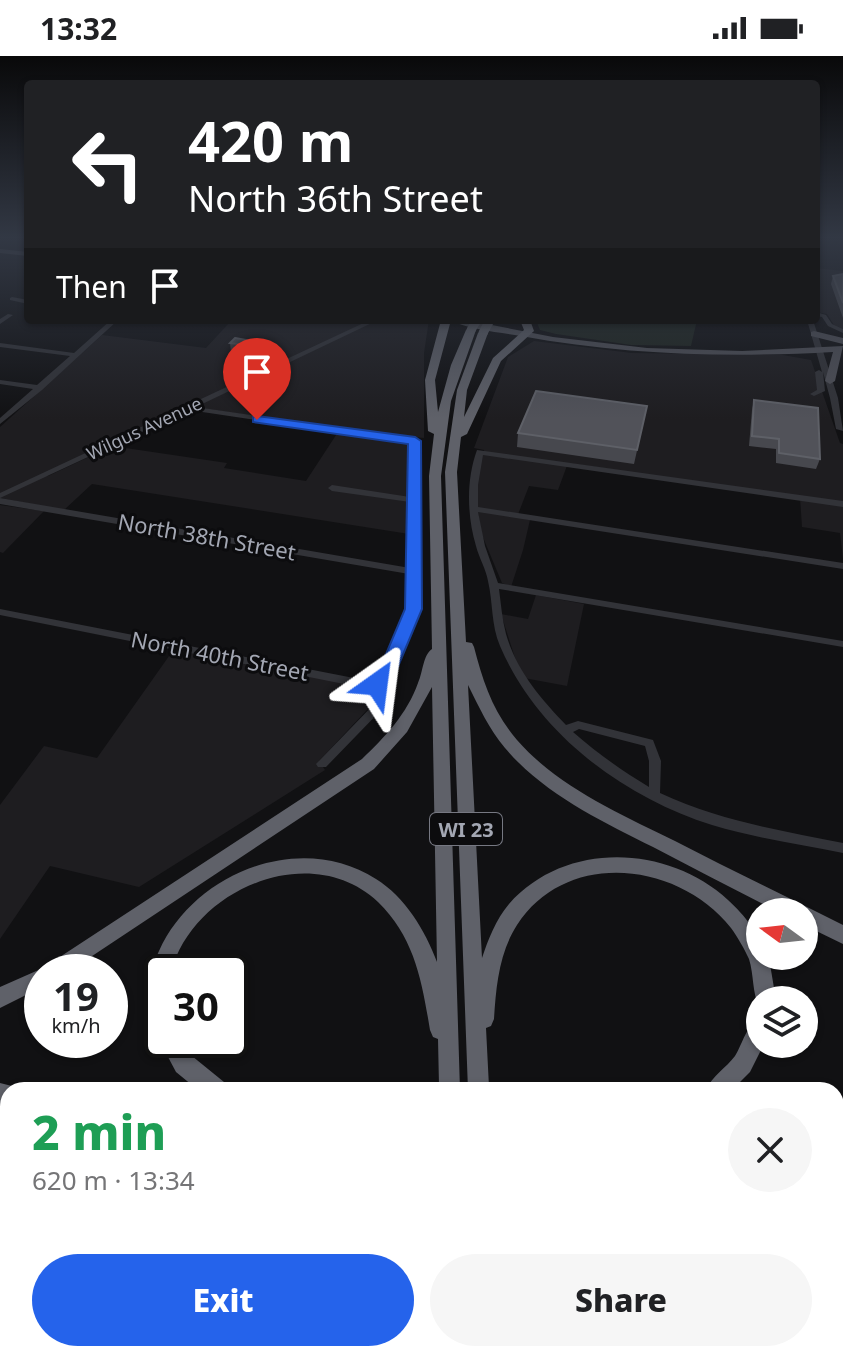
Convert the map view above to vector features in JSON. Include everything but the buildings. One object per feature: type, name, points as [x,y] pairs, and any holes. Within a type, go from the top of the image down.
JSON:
[{"type":"highway","points":[[437,448],[430,380],[445,324]]},
{"type":"highway","name":"WI 23","points":[[450,1082],[437,448],[454,372],[478,326]]},
{"type":"highway","name":"WI 23","points":[[478,326],[458,409],[451,479],[478,1082]]},
{"type":"highway","points":[[451,479],[461,432],[487,379],[500,355],[529,332]]},
{"type":"highway","points":[[455,570],[470,667],[477,691],[503,735],[522,755],[556,785],[585,804],[770,898]]},
{"type":"highway","points":[[79,954],[340,785],[379,755],[406,723],[424,692],[434,654],[439,592]]},
{"type":"highway","points":[[478,1082],[486,989],[497,943],[516,910],[527,898],[545,884],[583,867],[624,863],[653,867],[684,879],[718,900],[749,936],[763,973],[764,986]]},
{"type":"highway","points":[[168,954],[180,929],[205,902],[231,884],[272,869],[298,866],[331,868],[357,877],[377,890],[414,935],[434,986],[449,1082]]},
{"type":"highway","points":[[818,922],[843,935]]},
{"type":"highway","points":[[0,998],[24,986]]},
{"type":"highway","points":[[725,1082],[746,1056]]},
{"type":"highway","points":[[180,1058],[206,1082]]},
{"type":"main road","points":[[479,324],[653,353],[817,352],[842,346]]},
{"type":"main road","points":[[478,326],[630,347],[817,352]]},
{"type":"main road","points":[[814,334],[842,346]]},
{"type":"main road","points":[[830,381],[842,346]]},
{"type":"street","points":[[12,299],[24,301]]},
{"type":"street","points":[[0,313],[10,315],[0,322]]},
{"type":"street","points":[[820,315],[830,325],[843,331]]},
{"type":"street","points":[[0,422],[111,324]]},
{"type":"street","name":"Wilgus Avenue","points":[[0,498],[366,324]]},
{"type":"street","points":[[811,324],[821,391],[814,394]]},
{"type":"street","points":[[0,345],[76,355]]},
{"type":"street","points":[[817,352],[830,381],[840,429]]},
{"type":"street","points":[[819,372],[843,439]]},
{"type":"street","points":[[0,382],[39,388]]},
{"type":"street","points":[[188,408],[415,441],[414,609],[383,683],[387,693],[383,701],[322,764]]},
{"type":"street","points":[[843,504],[480,452],[473,481],[478,538],[493,585],[500,633],[515,669],[535,700],[563,731],[593,755],[654,794],[711,820],[843,848]]},
{"type":"street","points":[[332,488],[415,500]]},
{"type":"street","name":"North 38th Street","points":[[0,498],[414,572]]},
{"type":"street","points":[[475,509],[843,566]]},
{"type":"street","points":[[493,585],[843,644]]},
{"type":"street","name":"North 40th Street","points":[[2,614],[359,683],[383,683]]},
{"type":"street","points":[[563,731],[578,725],[649,743],[655,753],[654,794]]},
{"type":"shaded area","points":[[820,297],[843,297],[843,329],[834,325],[827,314],[820,313]]},
{"type":"shaded area","points":[[228,324],[428,324],[424,353],[424,438],[411,437],[409,444],[409,534],[92,484],[64,510],[0,498],[0,427],[102,335],[206,348]],"holes":[[[288,362],[195,407],[340,429],[306,481],[224,468],[227,463],[112,446],[48,476],[40,476]]]},
{"type":"shaded area","points":[[538,324],[696,324],[691,346],[631,345],[540,330]]},
{"type":"shaded area","points":[[534,341],[632,353],[783,355],[811,360],[840,443],[843,444],[843,559],[840,533],[802,527],[800,497],[568,463],[558,490],[529,486],[517,517],[530,520],[523,550],[511,587],[502,583],[482,535],[476,503],[478,470],[484,450],[474,448],[508,357]]},
{"type":"shaded area","points":[[0,505],[44,511],[3,553],[0,552]]},
{"type":"shaded area","points":[[536,595],[584,604],[567,686],[524,678],[516,661],[501,614],[528,619]]},
{"type":"shaded area","points":[[174,649],[370,688],[381,695],[319,761],[325,770],[139,887],[50,866],[0,939],[0,805],[44,746],[97,758]]},
{"type":"route","points":[[257,420],[415,441],[414,609],[383,683],[377,684]]}]
